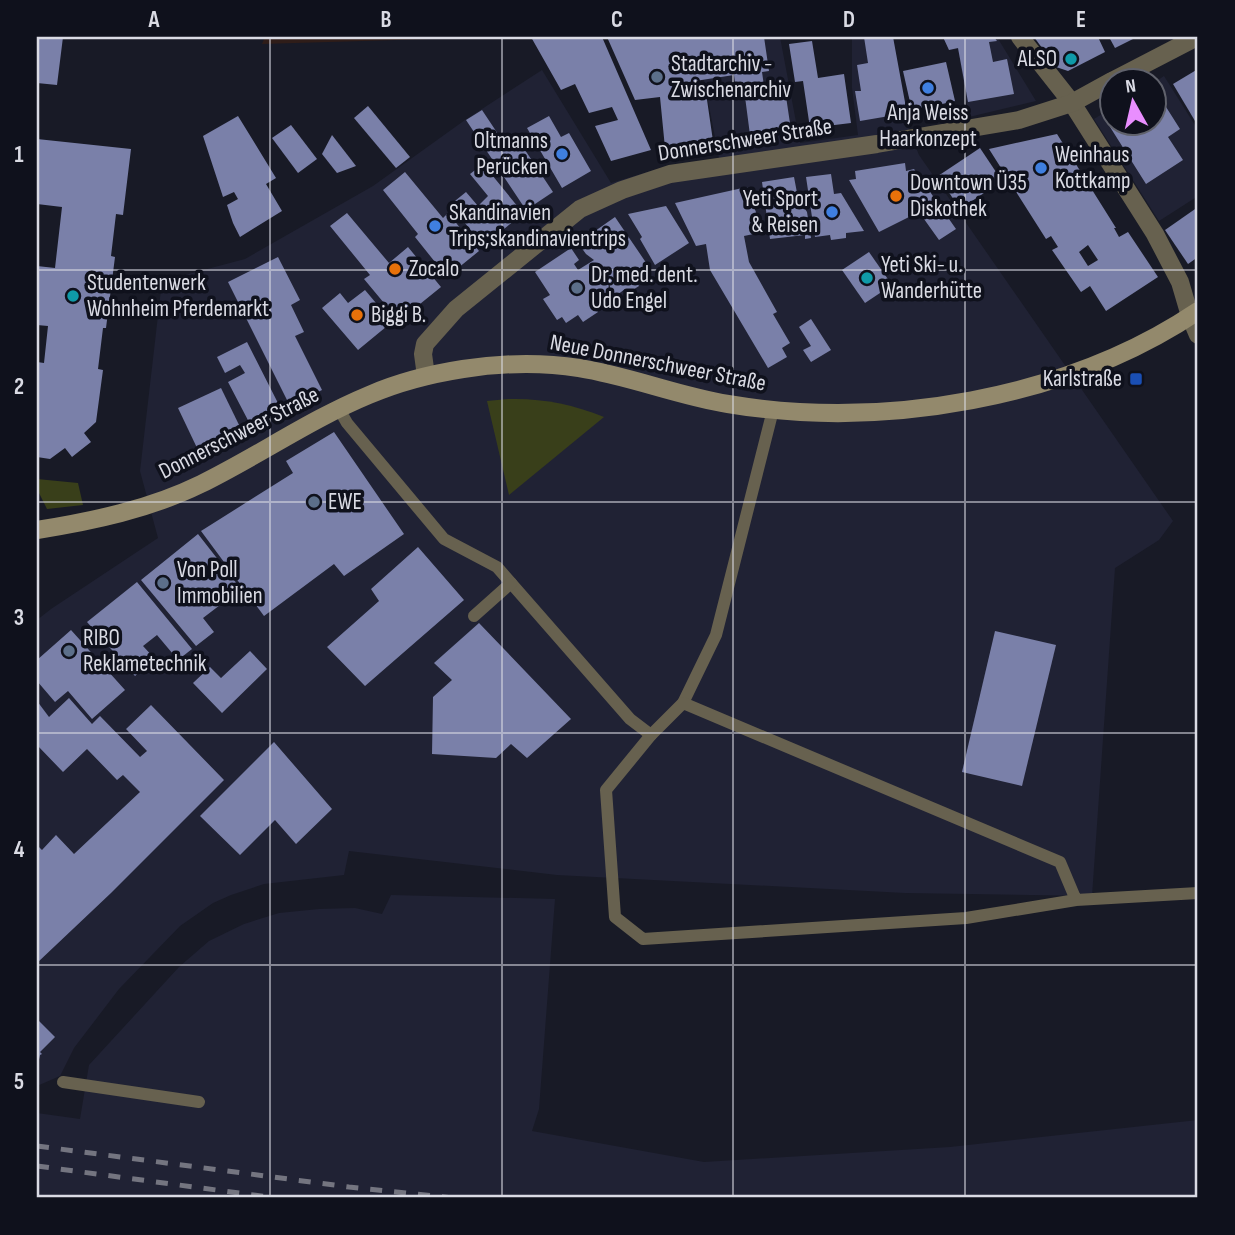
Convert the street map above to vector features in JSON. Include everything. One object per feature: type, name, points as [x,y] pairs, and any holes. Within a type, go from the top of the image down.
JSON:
[{"type":"main road","name":"Neue Donnerschweer Straße","points":[[426,376],[499,365],[554,365],[582,368],[727,404],[821,413],[880,412],[958,402],[1050,380],[1148,340],[1194,314]]},
{"type":"main road","name":"Donnerschweer Straße","points":[[37,530],[136,509],[199,485],[369,394],[426,376]]},
{"type":"street","points":[[1020,37],[1072,103],[1155,234],[1194,314],[1198,335]]},
{"type":"street","name":"Donnerschweer Straße","points":[[1142,66],[1197,37]]},
{"type":"street","name":"Donnerschweer Straße","points":[[426,376],[423,354],[425,344],[456,309],[580,209],[622,190],[670,174],[1019,120],[1072,103],[1098,89]]},
{"type":"lane","points":[[339,409],[347,423],[444,539],[498,567],[630,719],[651,735]]},
{"type":"lane","points":[[773,410],[716,635],[682,703],[651,735],[606,790],[615,917],[643,939],[966,918],[1076,900],[1198,893]]},
{"type":"lane","points":[[474,616],[511,583]]},
{"type":"lane","points":[[682,703],[1060,862],[1076,900]]},
{"type":"lane","points":[[64,1082],[199,1102]]},
{"type":"shaded area","points":[[265,37],[464,37],[464,38],[262,44]]},
{"type":"shaded area","points":[[689,37],[780,37],[800,143],[858,135],[852,88],[852,37],[893,37],[909,130],[919,155],[1173,521],[1159,540],[1115,568],[1092,896],[905,893],[557,875],[349,851],[344,875],[264,884],[213,903],[180,926],[119,989],[74,1048],[60,1076],[37,1086],[37,620],[158,538],[140,471],[162,281],[245,259],[373,186],[465,120],[542,70],[611,183],[664,167],[719,158],[704,80],[695,81]]},
{"type":"shaded area","points":[[943,37],[997,37],[1036,101],[969,117],[958,49],[949,50]]},
{"type":"shaded area","points":[[1168,82],[1198,130],[1198,196],[1159,221],[1105,136],[1168,136]]},
{"type":"shaded area","points":[[391,895],[555,899],[539,1109],[532,1131],[704,1162],[950,1147],[1198,1120],[1198,1198],[37,1198],[37,1113],[80,1119],[89,1065],[179,967],[209,941],[244,924],[279,913],[355,908],[382,914]]},
{"type":"green space","points":[[508,399],[557,403],[604,417],[509,495],[487,401]]},
{"type":"green space","points":[[37,479],[78,483],[83,505],[47,509],[37,489]]},
{"type":"building","points":[[37,37],[63,37],[57,85],[37,83]]},
{"type":"building","points":[[531,37],[602,37],[651,150],[611,161],[595,126],[618,120],[612,107],[589,113],[575,84],[561,90]]},
{"type":"building","points":[[607,37],[764,37],[769,71],[762,72],[764,86],[784,83],[791,130],[750,135],[744,89],[736,90],[734,75],[695,81],[696,88],[705,86],[713,141],[665,148],[660,97],[635,100]]},
{"type":"building","points":[[864,37],[893,37],[907,113],[860,121],[855,91],[861,91],[857,65],[868,63]]},
{"type":"building","points":[[943,37],[994,37],[997,41],[989,42],[993,62],[1007,59],[1014,94],[968,102],[958,48],[949,50]]},
{"type":"building","name":"ALSO","points":[[1034,37],[1098,37],[1105,52],[1068,71],[1056,67]]},
{"type":"building","points":[[1109,37],[1137,37],[1115,48]]},
{"type":"building","points":[[812,41],[818,78],[844,74],[851,123],[810,128],[803,81],[795,82],[789,44]]},
{"type":"building","points":[[946,62],[955,101],[912,111],[903,71]]},
{"type":"building","points":[[1198,69],[1198,126],[1173,84]]},
{"type":"building","points":[[368,106],[410,157],[396,168],[354,118]]},
{"type":"building","points":[[482,110],[504,143],[515,135],[553,192],[526,210],[466,120]]},
{"type":"building","points":[[1168,110],[1180,129],[1168,137],[1183,160],[1146,184],[1116,136],[1168,136]]},
{"type":"building","points":[[238,116],[276,178],[266,184],[282,211],[240,237],[227,205],[238,199],[234,192],[223,197],[203,136]]},
{"type":"building","name":"Oltmanns Perücken","points":[[549,116],[561,137],[569,133],[591,171],[562,188],[527,128]]},
{"type":"building","points":[[291,125],[317,159],[298,173],[272,138]]},
{"type":"building","points":[[1057,134],[1119,237],[1128,232],[1158,277],[1106,311],[1090,286],[1081,292],[1052,250],[1058,247],[1051,236],[1046,239],[989,149]],"holes":[[[1088,245],[1098,260],[1088,266],[1079,252]]]},
{"type":"building","points":[[332,135],[356,166],[337,173],[322,154]]},
{"type":"building","name":"Studentenwerk Wohnheim Pferdemarkt","points":[[37,139],[131,149],[123,215],[116,214],[111,256],[115,257],[98,369],[103,370],[96,422],[84,433],[91,442],[72,457],[65,448],[50,459],[37,457],[37,362],[44,363],[48,326],[37,325],[37,266],[55,268],[62,207],[37,204]]},
{"type":"building","points":[[980,148],[1002,181],[960,209],[938,176]]},
{"type":"building","name":"Downtown Ü35 Diskothek","points":[[905,163],[906,171],[914,169],[956,229],[939,240],[919,212],[879,232],[849,180],[856,179],[855,171]]},
{"type":"building","points":[[483,164],[523,213],[484,246],[450,205],[466,192],[478,206],[488,196],[470,174]]},
{"type":"building","name":"Skandinavien Trips;skandinavientrips","points":[[405,172],[443,218],[448,213],[479,251],[447,277],[415,237],[418,234],[383,190]]},
{"type":"building","name":"Yeti Sport & Reisen","points":[[831,174],[834,194],[841,193],[864,231],[846,233],[846,238],[831,240],[830,235],[815,237],[806,177]]},
{"type":"building","points":[[794,177],[798,198],[807,212],[811,238],[805,239],[805,235],[770,239],[762,182]]},
{"type":"building","points":[[747,187],[763,232],[744,236],[749,262],[777,312],[773,314],[790,343],[782,348],[787,357],[768,368],[710,270],[706,244],[696,246],[675,203]]},
{"type":"building","points":[[666,206],[689,243],[655,265],[628,214]]},
{"type":"building","points":[[1198,207],[1198,257],[1188,264],[1165,230]]},
{"type":"building","name":"Zocalo","points":[[347,213],[389,263],[408,247],[441,287],[399,321],[364,279],[370,275],[330,226]]},
{"type":"building","points":[[615,217],[651,270],[635,280],[639,286],[628,293],[625,289],[613,298],[609,283],[608,292],[591,303],[598,312],[583,322],[578,315],[566,323],[562,317],[557,320],[543,299],[550,295],[535,272],[571,248],[579,260],[574,264],[578,270],[594,260],[578,243]]},
{"type":"building","name":"Yeti Ski- u. Wanderhütte","points":[[869,252],[892,285],[865,303],[842,270]]},
{"type":"building","points":[[278,257],[300,300],[291,305],[304,332],[295,336],[322,390],[290,406],[228,282]]},
{"type":"building","name":"Biggi B.","points":[[365,290],[392,322],[358,350],[322,308],[340,293],[348,303]]},
{"type":"building","points":[[811,319],[831,350],[811,362],[803,350],[811,346],[799,327]]},
{"type":"building","points":[[247,342],[282,411],[251,426],[228,382],[245,373],[240,365],[225,373],[217,357]]},
{"type":"building","points":[[221,388],[241,429],[198,450],[178,408]]},
{"type":"building","name":"EWE","points":[[334,432],[404,534],[344,576],[334,564],[264,616],[201,531],[293,473],[286,461]]},
{"type":"building","points":[[198,534],[241,589],[203,618],[214,632],[196,646],[141,580]]},
{"type":"building","name":"EWE","points":[[418,547],[464,600],[365,686],[327,647],[379,601],[371,589]]},
{"type":"building","points":[[137,582],[192,649],[178,660],[157,635],[143,646],[155,659],[135,676],[87,622]]},
{"type":"building","points":[[479,623],[571,719],[527,758],[511,744],[496,758],[432,754],[433,697],[452,680],[434,663]]},
{"type":"building","points":[[71,630],[125,690],[92,719],[68,691],[55,702],[37,681],[37,660]]},
{"type":"building","points":[[995,631],[1056,645],[1022,786],[962,772]]},
{"type":"building","points":[[250,651],[267,669],[222,713],[193,683],[210,667],[221,678]]},
{"type":"building","points":[[69,698],[92,724],[100,716],[140,757],[147,751],[126,729],[151,705],[224,780],[37,963],[37,845],[42,850],[56,835],[74,854],[140,792],[123,775],[117,780],[87,749],[63,772],[37,745],[37,701],[49,717]]},
{"type":"building","points":[[274,742],[332,809],[296,844],[275,820],[240,855],[200,816]]},
{"type":"building","points":[[37,1019],[55,1037],[40,1052],[42,1054],[38,1064],[37,1064]]},
{"type":"railway","points":[[37,1146],[453,1198]]},
{"type":"railway","points":[[37,1166],[276,1198]]},
{"type":"place","name":"ALSO","points":[[1071,59]]},
{"type":"place","name":"Stadtarchiv - Zwischenarchiv","points":[[657,77]]},
{"type":"place","name":"Anja Weiss Haarkonzept","points":[[928,88]]},
{"type":"place","name":"Oltmanns Perücken","points":[[562,154]]},
{"type":"place","name":"Weinhaus Kottkamp","points":[[1041,168]]},
{"type":"place","name":"Downtown Ü35 Diskothek","points":[[896,196]]},
{"type":"place","name":"Yeti Sport & Reisen","points":[[832,212]]},
{"type":"place","name":"Skandinavien Trips;skandinavientrips","points":[[435,226]]},
{"type":"place","name":"Zocalo","points":[[395,269]]},
{"type":"place","name":"Yeti Ski- u. Wanderhütte","points":[[867,278]]},
{"type":"place","name":"Dr. med. dent. Udo Engel","points":[[577,288]]},
{"type":"place","name":"Studentenwerk Wohnheim Pferdemarkt","points":[[73,296]]},
{"type":"place","name":"Biggi B.","points":[[357,315]]},
{"type":"place","name":"Karlstraße","points":[[1136,379]]},
{"type":"place","name":"EWE","points":[[314,502]]},
{"type":"place","name":"Von Poll Immobilien","points":[[163,583]]},
{"type":"place","name":"RIBO Reklametechnik","points":[[69,651]]}]
